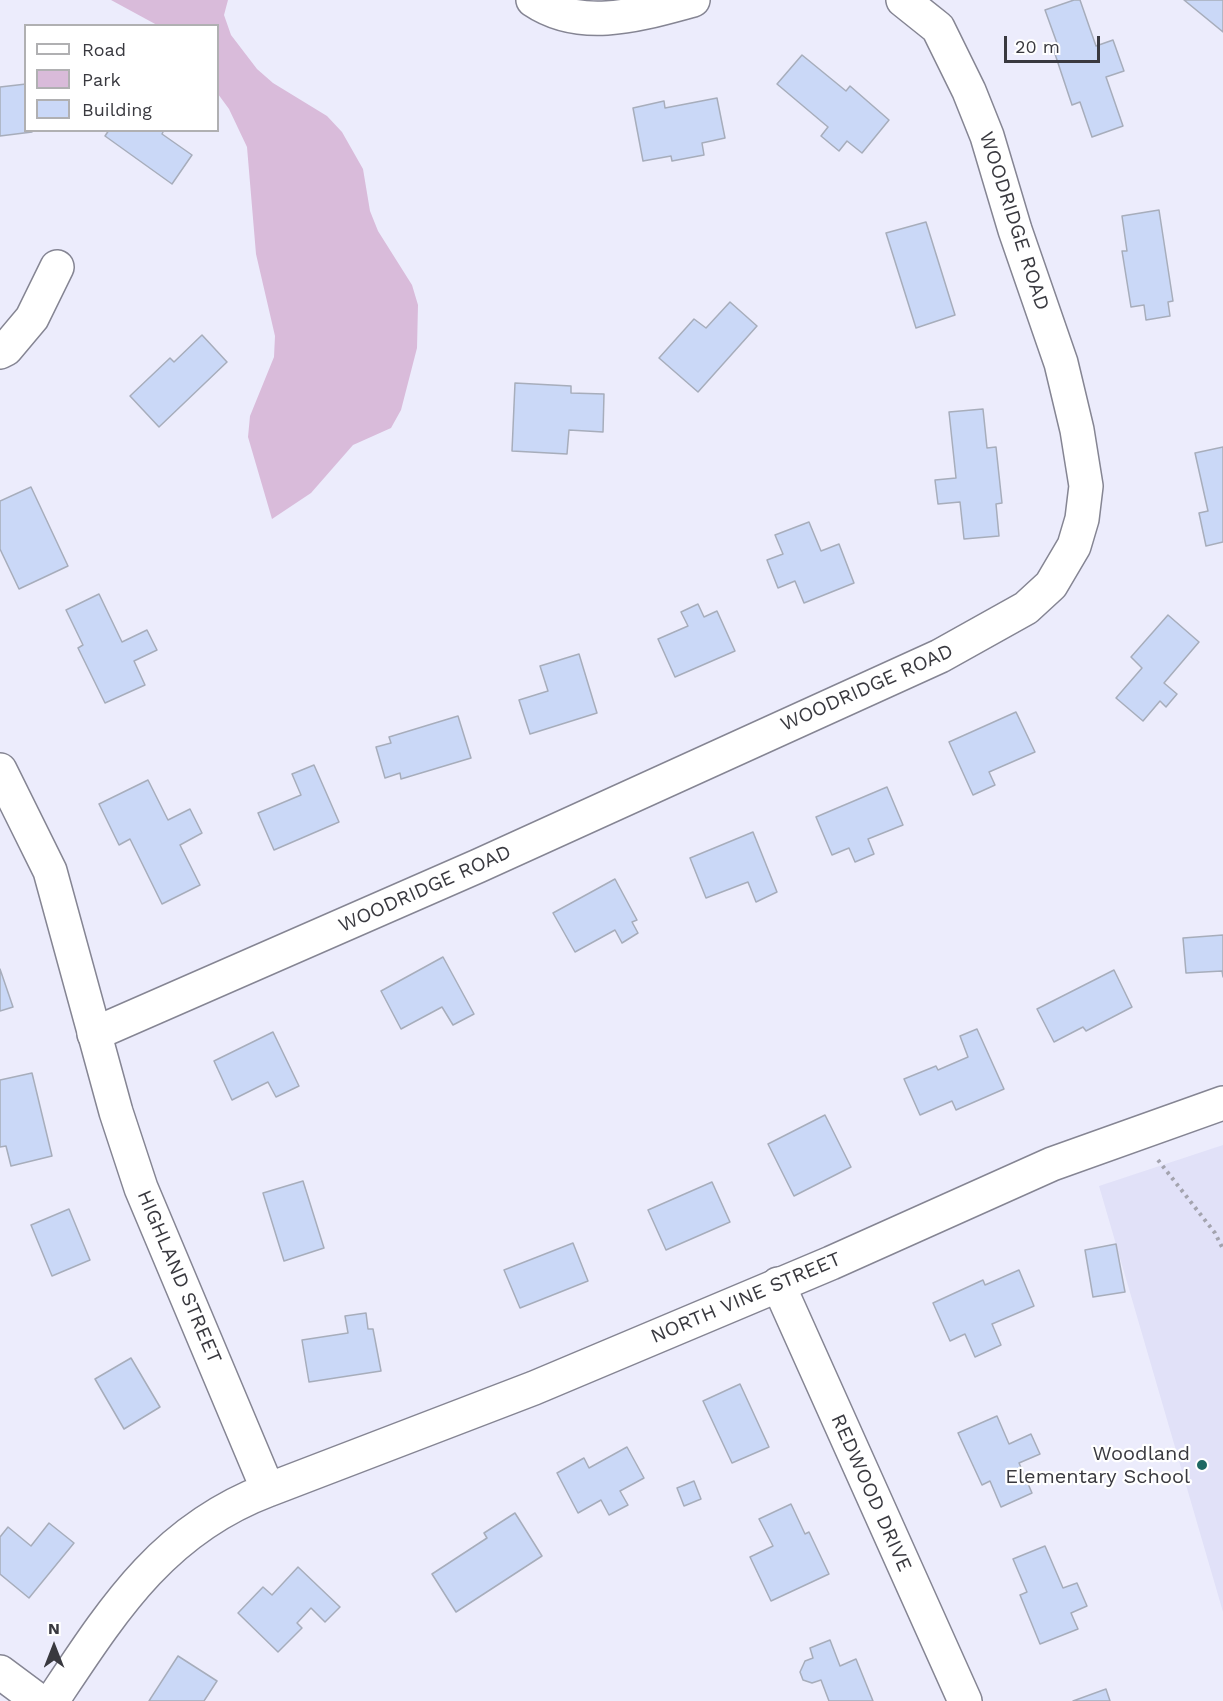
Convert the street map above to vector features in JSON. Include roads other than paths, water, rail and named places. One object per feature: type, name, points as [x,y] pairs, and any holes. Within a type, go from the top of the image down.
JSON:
[{"type":"street","points":[[533,0],[569,18],[600,19],[658,10],[693,0]]},
{"type":"street","name":"WOODRIDGE ROAD","points":[[94,1034],[478,866],[940,656],[1026,608],[1051,585],[1074,546],[1082,519],[1086,486],[1077,430],[1060,363],[1015,230],[987,136],[969,91],[938,28],[903,0]]},
{"type":"street","points":[[0,352],[32,318],[57,267]]},
{"type":"street","name":"HIGHLAND STREET","points":[[0,770],[50,871],[94,1034],[141,1188],[268,1490]]},
{"type":"street","name":"NORTH VINE STREET","points":[[268,1490],[534,1388],[1052,1164],[1223,1102]]},
{"type":"street","name":"REDWOOD DRIVE","points":[[778,1284],[965,1701]]},
{"type":"street","points":[[52,1701],[105,1623],[156,1561],[227,1508],[268,1490]]},
{"type":"street","points":[[0,1672],[39,1701]]},
{"type":"place","name":"Woodland Elementary School","points":[[1202,1465]]}]
